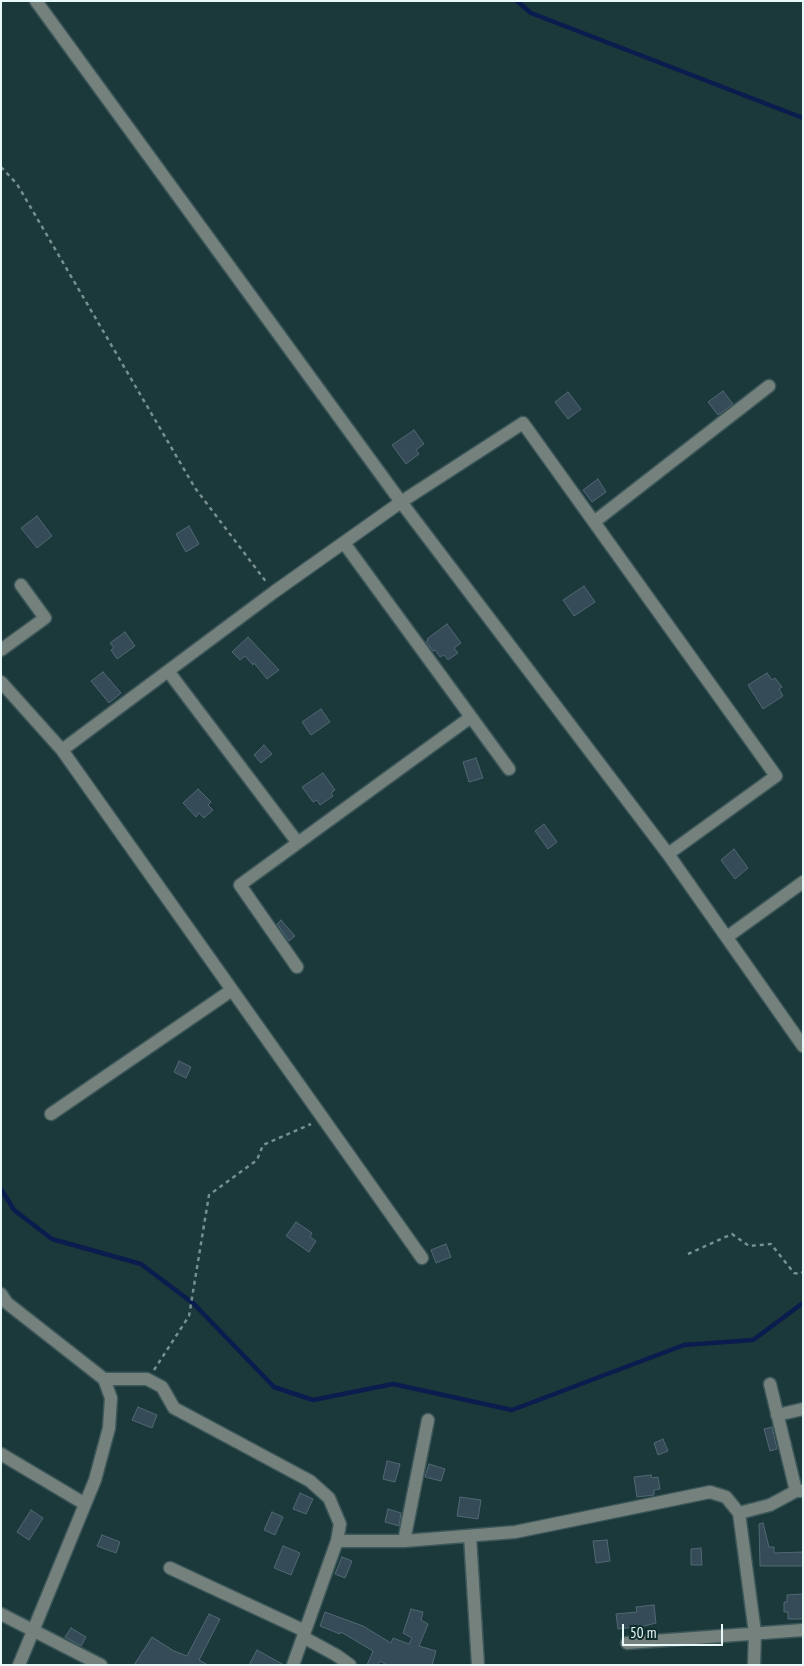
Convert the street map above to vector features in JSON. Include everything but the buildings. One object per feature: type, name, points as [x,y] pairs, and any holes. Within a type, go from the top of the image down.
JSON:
[{"type":"street","points":[[36,1],[401,502],[668,854],[803,1046]]},
{"type":"street","points":[[594,522],[769,386]]},
{"type":"street","points":[[62,750],[274,592],[401,502],[523,423],[776,776],[668,854]]},
{"type":"street","points":[[344,543],[509,769]]},
{"type":"street","points":[[1,650],[45,618],[21,585]]},
{"type":"street","points":[[168,671],[298,843]]},
{"type":"street","points":[[1,682],[62,750],[422,1258]]},
{"type":"street","points":[[297,967],[240,885],[472,718]]},
{"type":"street","points":[[727,937],[803,882]]},
{"type":"street","points":[[51,1114],[232,990]]},
{"type":"street","points":[[4,1299],[104,1379],[111,1398],[109,1428],[95,1480],[19,1665]]},
{"type":"street","points":[[104,1379],[147,1379],[162,1387],[174,1408],[310,1481],[328,1498],[340,1524],[336,1541],[293,1665]]},
{"type":"street","points":[[739,1513],[770,1505],[800,1491],[770,1384]]},
{"type":"street","points":[[778,1415],[803,1409]]},
{"type":"street","points":[[404,1541],[428,1420]]},
{"type":"street","points":[[1,1454],[85,1504]]},
{"type":"street","points":[[336,1541],[404,1541],[515,1532],[710,1492],[726,1497],[739,1513],[755,1633],[754,1665]]},
{"type":"street","points":[[470,1536],[478,1665]]},
{"type":"street","points":[[170,1568],[304,1634],[350,1665]]},
{"type":"street","points":[[1,1614],[101,1665]]},
{"type":"street","points":[[627,1643],[803,1630]]},
{"type":"path","points":[[1,167],[17,184],[195,488],[274,592]]},
{"type":"path","points":[[147,1379],[189,1316],[210,1195],[257,1160],[263,1146],[323,1119]]},
{"type":"path","points":[[688,1254],[732,1234],[749,1246],[771,1244],[794,1273],[800,1274],[803,1272]]},
{"type":"waterway","points":[[517,1],[531,13],[803,118]]},
{"type":"waterway","points":[[1,1189],[14,1210],[52,1239],[141,1264],[194,1304],[274,1387],[313,1400],[393,1384],[512,1410],[684,1345],[753,1340],[803,1303]]}]
